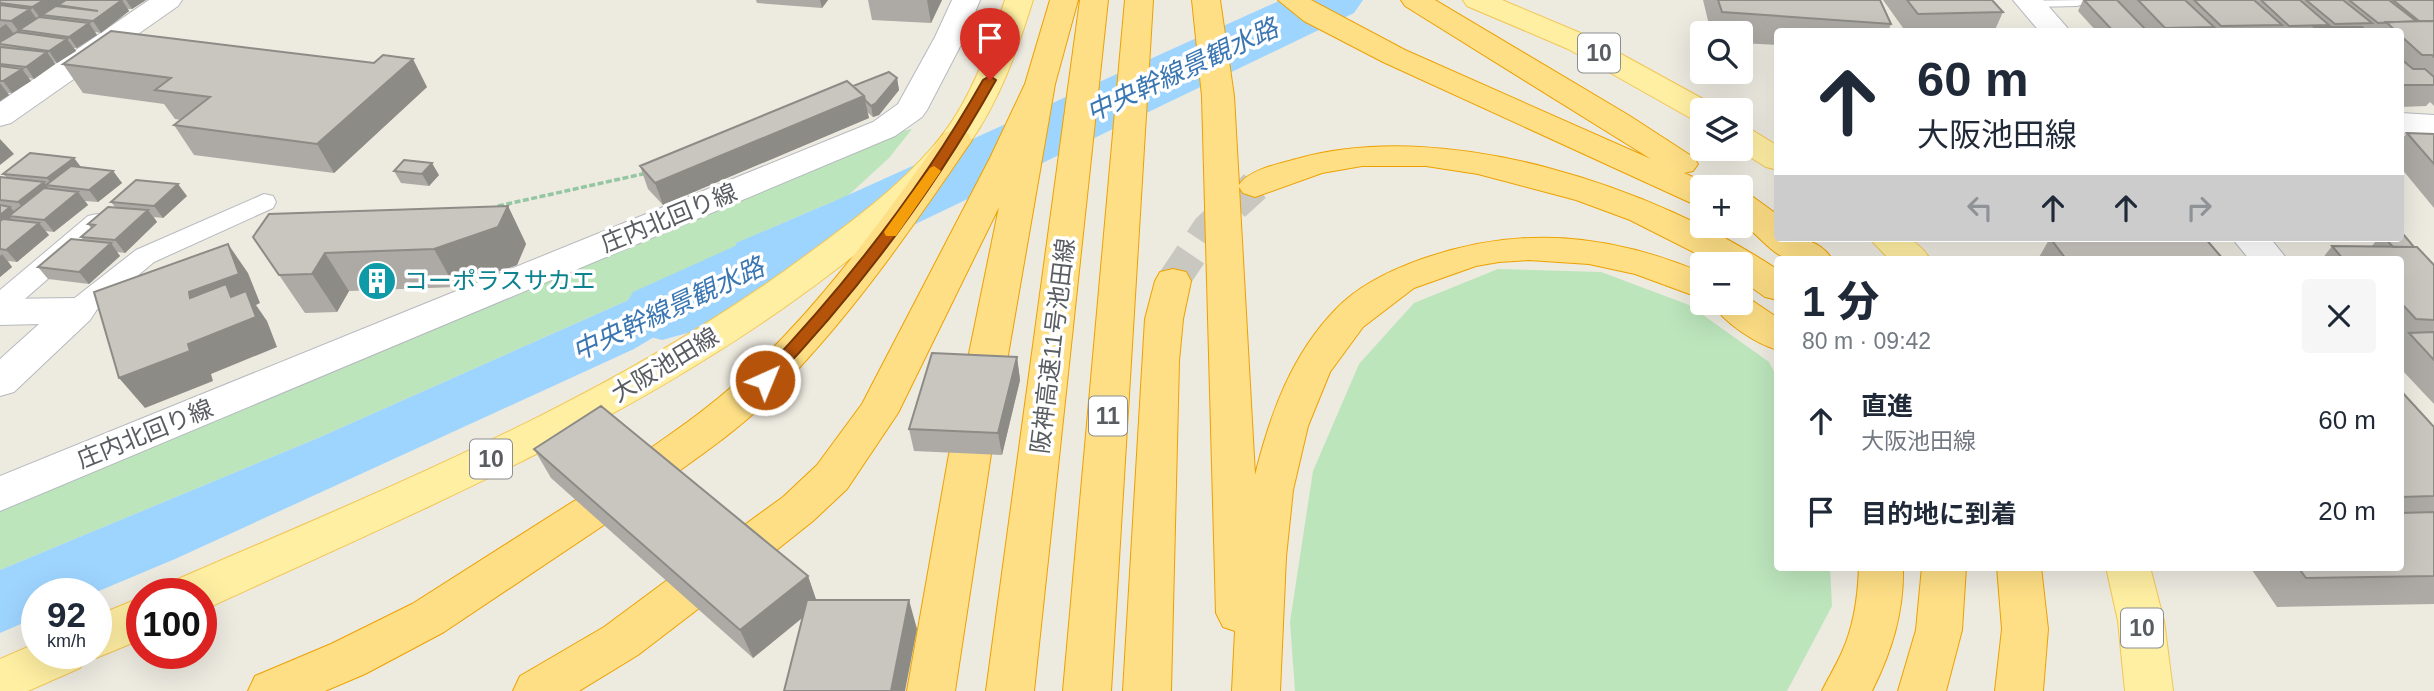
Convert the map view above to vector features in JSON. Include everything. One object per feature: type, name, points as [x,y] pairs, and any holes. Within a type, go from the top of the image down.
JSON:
[{"type":"highway","points":[[984,378],[1040,84],[1064,0]]},
{"type":"highway","name":"阪神高速11号池田線","points":[[1010,691],[1094,0]]},
{"type":"highway","name":"11","points":[[1087,691],[1139,0]]},
{"type":"highway","points":[[1206,0],[1218,96],[1242,691]]},
{"type":"highway","points":[[1292,0],[1346,33],[1690,189]]},
{"type":"highway","points":[[1415,0],[1619,123],[1697,175]]},
{"type":"highway","points":[[748,547],[798,509],[832,477],[857,446],[878,413],[1007,158],[1040,84]]},
{"type":"highway","points":[[653,468],[716,422],[765,380],[808,335],[887,239],[956,140]]},
{"type":"highway","points":[[1255,186],[1314,164],[1378,155],[1452,159],[1490,166],[1574,188],[1672,226],[1717,248],[1774,285]]},
{"type":"highway","points":[[1753,214],[1774,229]]},
{"type":"highway","points":[[1753,223],[1774,235]]},
{"type":"highway","points":[[1786,242],[1809,256]]},
{"type":"highway","points":[[1792,242],[1810,256]]},
{"type":"highway","points":[[1256,691],[1261,589],[1269,509],[1283,441],[1306,380],[1324,347],[1353,311],[1389,285],[1422,268],[1490,250],[1530,248],[1579,251],[1629,260],[1690,281]]},
{"type":"highway","points":[[1147,691],[1160,361],[1164,319],[1173,281]]},
{"type":"highway","points":[[1749,315],[1774,334]]},
{"type":"highway","points":[[931,691],[970,454]]},
{"type":"highway","points":[[272,691],[348,659],[428,618],[589,513]]},
{"type":"highway","points":[[1846,691],[1873,634],[1882,583],[1881,571]]},
{"type":"highway","points":[[1923,691],[1934,662],[1944,605],[1944,571]]},
{"type":"highway","points":[[2019,691],[2025,664],[2025,602],[2020,571]]},
{"type":"highway","points":[[537,691],[621,641],[682,595]]},
{"type":"main road","name":"大阪池田線","points":[[217,583],[547,432],[628,388],[773,298],[875,219],[956,140],[999,60],[1019,0]]},
{"type":"main road","name":"10","points":[[1483,3],[1579,43],[1690,105]]},
{"type":"main road","points":[[1753,144],[1774,158]]},
{"type":"main road","points":[[1892,242],[1908,256]]},
{"type":"main road","name":"10","points":[[2128,571],[2141,621],[2149,691]]},
{"type":"main road","points":[[0,681],[27,669]]},
{"type":"street","points":[[0,116],[168,0]]},
{"type":"street","name":"庄内北回り線","points":[[0,494],[884,129],[911,110],[950,37],[966,0]]},
{"type":"street","points":[[2027,1],[2053,28]]},
{"type":"street","points":[[2404,123],[2434,125]]},
{"type":"street","points":[[2253,242],[2266,256]]},
{"type":"street","points":[[0,312],[77,311]]},
{"type":"street","points":[[0,382],[77,311]]},
{"type":"lane","points":[[2027,1],[2077,0]]},
{"type":"lane","points":[[77,311],[145,256],[264,202]]},
{"type":"lane","points":[[0,305],[97,222]]},
{"type":"path","points":[[494,207],[655,171]]},
{"type":"green space","points":[[912,129],[889,158],[830,212],[825,205],[737,243],[737,249],[730,255],[318,438],[0,570],[0,509],[889,134]]},
{"type":"green space","points":[[1498,269],[1601,272],[1689,305],[1690,315],[1703,315],[1769,362],[1774,371],[1774,571],[1830,571],[1832,606],[1787,691],[1295,691],[1290,622],[1313,471],[1359,364],[1414,303]]},
{"type":"water","points":[[825,205],[830,212],[797,242],[711,303],[634,349],[175,559],[112,585],[112,578],[21,578],[21,624],[0,633],[0,570],[318,438],[730,255],[737,249],[736,243]]},
{"type":"building","points":[[0,0],[44,0],[32,7],[0,3]]},
{"type":"building","points":[[66,0],[122,0],[93,21],[42,15],[56,6],[98,11],[58,5]]},
{"type":"building","points":[[1718,0],[1880,0],[1891,24],[1722,12]]},
{"type":"building","points":[[1907,0],[1992,0],[2003,12],[1918,14]]},
{"type":"building","points":[[2084,0],[2117,0],[2144,28],[2110,28]]},
{"type":"building","points":[[2138,0],[2185,0],[2214,27],[2165,28]]},
{"type":"building","points":[[2194,0],[2254,0],[2282,25],[2221,26]]},
{"type":"building","points":[[2261,0],[2300,0],[2329,25],[2289,26]]},
{"type":"building","points":[[2306,0],[2343,0],[2372,23],[2335,24]]},
{"type":"building","points":[[2349,0],[2389,0],[2416,21],[2378,23]]},
{"type":"building","points":[[2393,0],[2433,0],[2434,21],[2419,21]]},
{"type":"building","points":[[0,5],[30,9],[11,21],[0,20]]},
{"type":"building","points":[[39,17],[89,23],[69,37],[19,30]]},
{"type":"building","points":[[2434,21],[2434,57],[2422,55],[2404,39],[2404,28],[2393,28],[2386,22]]},
{"type":"building","points":[[2314,27],[2363,28],[2315,28]]},
{"type":"building","points":[[111,31],[374,63],[383,55],[413,59],[317,144],[174,125],[210,97],[155,90],[171,78],[63,64]]},
{"type":"building","points":[[17,32],[67,39],[49,51],[0,44]]},
{"type":"building","points":[[0,47],[47,52],[26,67],[0,64]]},
{"type":"building","points":[[2404,62],[2413,69],[2425,69],[2434,77],[2434,85],[2404,85]]},
{"type":"building","points":[[0,66],[22,69],[0,81]]},
{"type":"building","points":[[889,72],[897,78],[871,106],[853,86]]},
{"type":"building","points":[[847,81],[864,96],[655,183],[640,166]]},
{"type":"building","points":[[2407,133],[2434,134],[2434,164]]},
{"type":"building","points":[[30,153],[74,158],[47,178],[3,174]]},
{"type":"building","points":[[404,160],[432,163],[422,174],[394,171]]},
{"type":"building","points":[[71,166],[113,171],[89,190],[46,185]]},
{"type":"building","points":[[0,177],[44,182],[18,202],[0,200]]},
{"type":"building","points":[[136,180],[178,184],[154,206],[111,202]]},
{"type":"building","points":[[44,188],[78,192],[44,220],[9,216]]},
{"type":"building","points":[[0,205],[10,207],[0,215]]},
{"type":"building","points":[[508,206],[498,227],[434,249],[325,253],[312,274],[279,275],[253,237],[269,214]]},
{"type":"building","points":[[108,207],[148,210],[115,240],[81,237],[95,225],[88,224]]},
{"type":"building","points":[[3,219],[39,223],[6,250],[0,249],[0,221]]},
{"type":"building","points":[[2404,235],[2414,247],[2393,247],[2389,242],[2404,242]]},
{"type":"building","points":[[71,239],[111,243],[79,272],[38,267]]},
{"type":"building","points":[[2053,242],[2208,242],[2220,256],[2064,256]]},
{"type":"building","points":[[228,244],[239,274],[189,292],[190,298],[226,284],[231,297],[246,291],[256,317],[188,344],[190,351],[119,378],[94,292]]},
{"type":"building","points":[[2332,246],[2417,247],[2434,265],[2434,320],[2416,319],[2404,306],[2404,256],[2340,256]]},
{"type":"building","points":[[2434,332],[2434,360],[2409,333]]},
{"type":"building","points":[[932,353],[1017,357],[998,433],[909,429]]},
{"type":"building","points":[[2404,394],[2434,427],[2434,496],[2404,497]]},
{"type":"building","points":[[601,406],[808,576],[740,630],[534,449]]},
{"type":"building","points":[[2434,512],[2434,576],[2306,578],[2301,571],[2404,571],[2404,513]]},
{"type":"building","points":[[807,600],[909,600],[891,691],[784,691]]},
{"type":"waterway","name":"中央幹線景観水路","points":[[662,312],[1332,0]]},
{"type":"tunnel","points":[[1173,281],[1208,229],[1255,186]]},
{"type":"slow traffic","points":[[891,232],[934,171]]},
{"type":"place","name":"コーポラスサカエ","points":[[377,281]]},
{"type":"route","points":[[765,380],[808,335],[887,239],[956,140],[990,80]]}]
